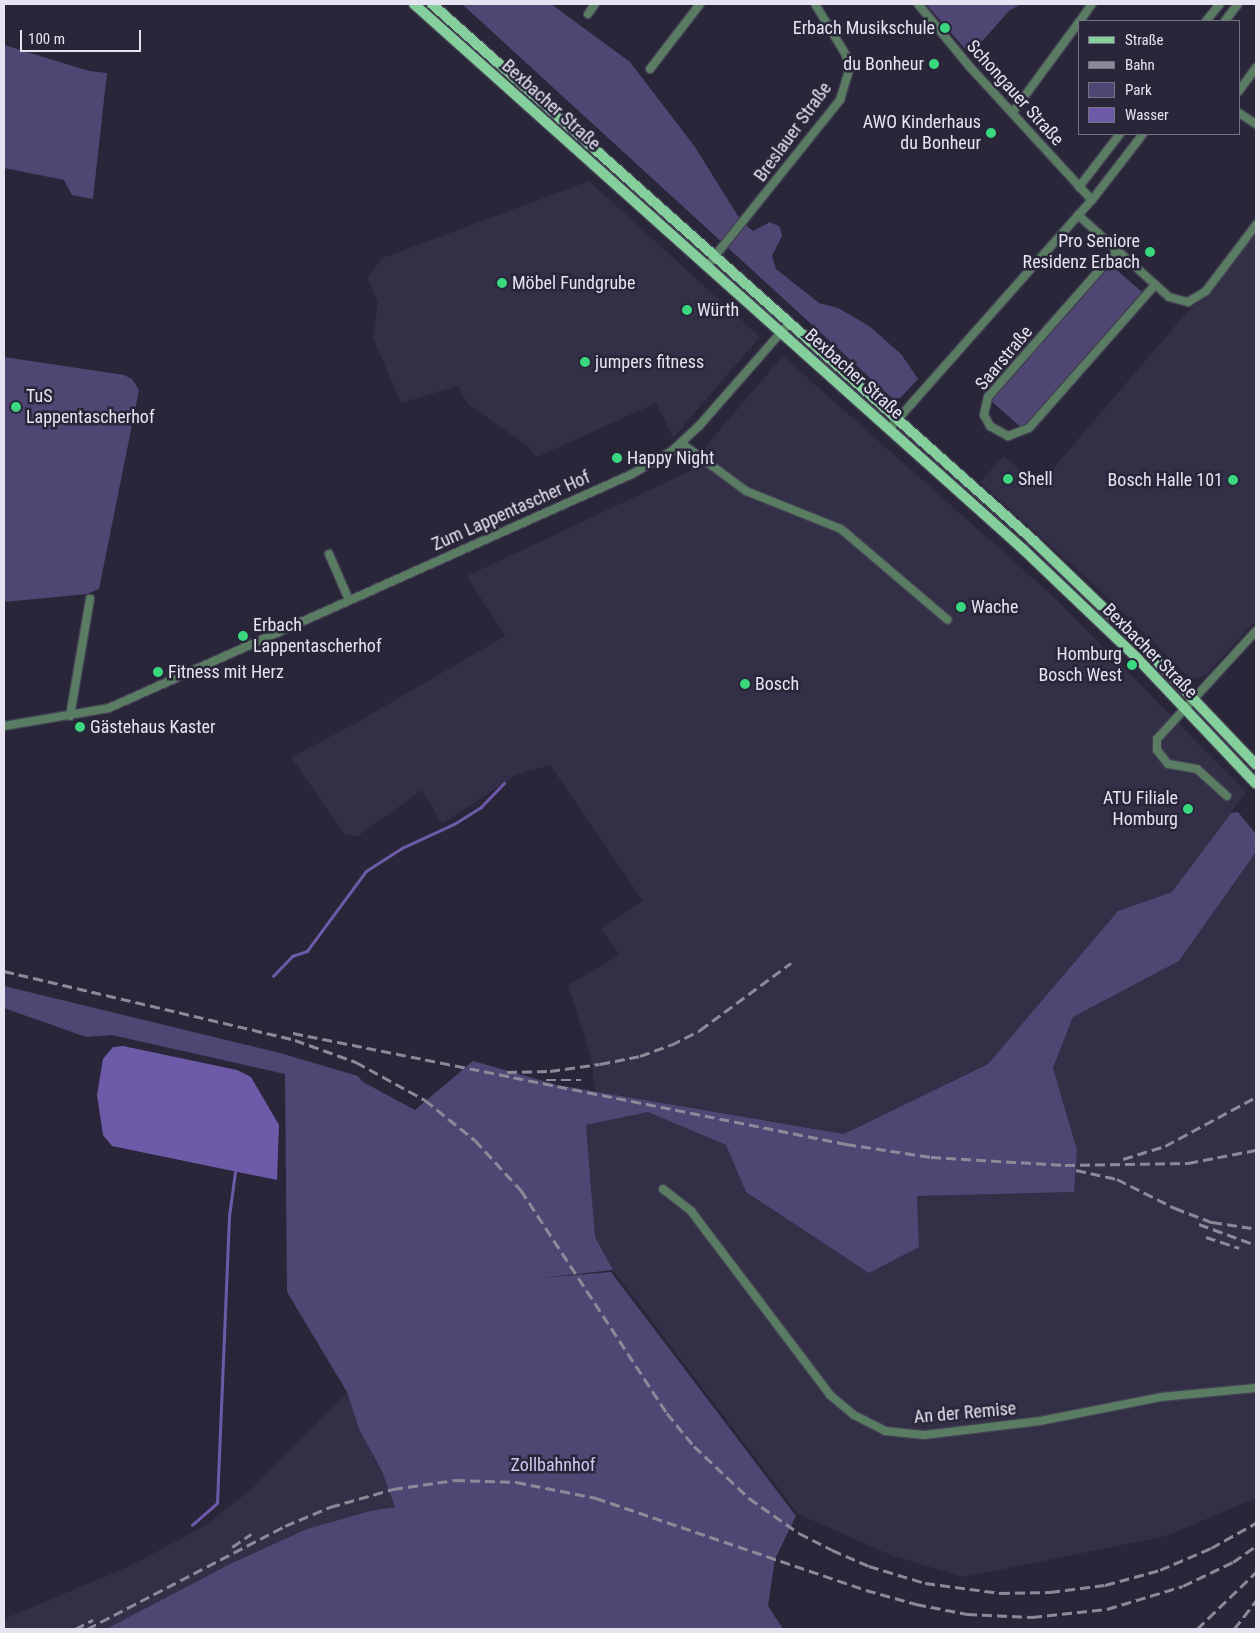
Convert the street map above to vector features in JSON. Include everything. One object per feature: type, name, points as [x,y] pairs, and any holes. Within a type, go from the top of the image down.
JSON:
[{"type":"main road","name":"Bexbacher Straße","points":[[414,4],[782,331],[1024,550],[1184,708],[1256,784]]},
{"type":"main road","name":"Bexbacher Straße","points":[[432,4],[754,289],[1034,541],[1193,699],[1256,765]]},
{"type":"street","points":[[588,14],[595,4]]},
{"type":"street","points":[[650,69],[700,4]]},
{"type":"street","name":"Breslauer Straße","points":[[707,266],[840,100],[849,70],[846,55],[816,4]]},
{"type":"street","name":"Schongauer Straße","points":[[918,4],[1092,200]]},
{"type":"street","points":[[1080,20],[1092,4]]},
{"type":"street","points":[[1207,20],[1220,4]]},
{"type":"street","points":[[1226,20],[1238,4]]},
{"type":"street","points":[[1013,112],[1078,23]]},
{"type":"street","points":[[1240,90],[1256,68]]},
{"type":"street","points":[[1240,114],[1256,124]]},
{"type":"street","points":[[1079,187],[1119,135]]},
{"type":"street","points":[[890,428],[1092,200],[1142,135]]},
{"type":"street","points":[[1078,215],[1118,249],[1155,285],[1177,301],[1198,298],[1256,225]]},
{"type":"street","name":"Saarstraße","points":[[1118,249],[988,397],[984,414],[990,426],[1008,436],[1029,428],[1155,285]]},
{"type":"street","name":"Zum Lappentascher Hof","points":[[4,726],[109,708],[632,474],[682,442],[790,322]]},
{"type":"street","points":[[682,442],[746,491],[841,529],[948,620]]},
{"type":"street","points":[[329,554],[349,600]]},
{"type":"street","points":[[70,716],[90,599]]},
{"type":"street","points":[[1227,796],[1197,769],[1168,764],[1157,750],[1157,739],[1256,631]]},
{"type":"street","name":"An der Remise","points":[[663,1190],[691,1210],[830,1395],[854,1415],[884,1430],[931,1435],[1049,1419],[1161,1397],[1256,1388]]},
{"type":"shaded area","points":[[589,181],[760,337],[673,438],[656,403],[537,457],[526,445],[468,404],[458,386],[401,403],[373,338],[378,304],[367,277],[383,258]]},
{"type":"shaded area","points":[[1256,231],[1256,620],[1206,675],[1192,680],[1105,595],[980,482],[1004,456],[1038,486],[1187,312],[1221,278]]},
{"type":"shaded area","points":[[783,356],[1054,597],[1246,792],[1172,892],[1118,911],[988,1064],[844,1134],[595,1091],[591,1057],[568,985],[619,955],[601,928],[643,901],[550,765],[518,774],[442,824],[422,790],[358,836],[345,835],[291,757],[349,727],[505,636],[467,576],[690,471],[710,441]]},
{"type":"shaded area","points":[[1256,852],[1256,1498],[1166,1536],[964,1577],[893,1556],[798,1514],[613,1270],[595,1237],[586,1125],[648,1112],[726,1145],[746,1192],[919,1247],[917,1196],[1074,1192],[1077,1150],[1053,1068],[1073,1017],[1179,961]]},
{"type":"shaded area","points":[[347,1392],[359,1429],[384,1466],[395,1507],[370,1511],[307,1529],[230,1564],[106,1629],[4,1629],[4,1619],[130,1566],[204,1526],[251,1490]]},
{"type":"green space","points":[[462,4],[551,4],[630,62],[695,147],[741,221],[753,231],[770,222],[780,227],[782,236],[772,256],[776,269],[819,303],[838,308],[869,326],[901,354],[918,379],[900,398],[892,398]]},
{"type":"green space","points":[[926,4],[1021,4],[1010,10],[976,48],[967,51]]},
{"type":"green space","points":[[4,45],[89,71],[107,73],[93,199],[72,195],[64,180],[4,168]]},
{"type":"green space","points":[[1111,265],[1142,292],[1022,428],[991,401]]},
{"type":"green space","points":[[4,357],[124,375],[132,379],[139,390],[99,589],[87,594],[4,602]]},
{"type":"green space","name":"Zollbahnhof","points":[[1238,812],[1256,834],[1256,852],[1179,961],[1073,1017],[1053,1068],[1077,1150],[1074,1192],[917,1196],[919,1247],[869,1273],[746,1192],[726,1145],[648,1112],[586,1125],[595,1237],[613,1270],[541,1278],[611,1272],[796,1516],[775,1559],[768,1606],[783,1629],[106,1629],[230,1564],[307,1529],[370,1511],[395,1507],[382,1471],[359,1429],[347,1392],[287,1292],[285,1074],[112,1035],[86,1037],[4,1008],[4,986],[280,1053],[358,1076],[363,1082],[415,1110],[473,1061],[557,1085],[844,1134],[988,1064],[1118,911],[1172,892],[1231,813]]},
{"type":"water","points":[[123,1046],[237,1070],[251,1077],[279,1125],[277,1180],[112,1146],[103,1135],[97,1095],[103,1059],[113,1047]]},
{"type":"waterway","points":[[273,976],[292,956],[307,951],[366,871],[402,848],[454,824],[481,807],[504,783]]},
{"type":"waterway","points":[[192,1525],[217,1503],[229,1216],[235,1172]]},
{"type":"railway","points":[[507,1072],[550,1071],[600,1064],[640,1056],[671,1045],[700,1030],[791,963]]},
{"type":"railway","points":[[4,971],[295,1040],[356,1062],[425,1100],[475,1140],[521,1190],[667,1413],[694,1446],[749,1498],[799,1533],[832,1550],[869,1566],[925,1583],[1000,1593],[1050,1592],[1105,1585],[1160,1570],[1211,1548],[1256,1523]]},
{"type":"railway","points":[[293,1033],[846,1144],[931,1157],[1065,1165],[1188,1163],[1256,1150]]},
{"type":"railway","points":[[546,1080],[581,1080]]},
{"type":"railway","points":[[1123,1159],[1165,1146],[1256,1097]]},
{"type":"railway","points":[[1076,1170],[1117,1179],[1175,1208],[1212,1222],[1252,1228]]},
{"type":"railway","points":[[1199,1224],[1256,1245]]},
{"type":"railway","points":[[1206,1237],[1239,1248]]},
{"type":"railway","points":[[87,1629],[285,1526],[330,1507],[393,1489],[455,1480],[516,1482],[596,1498],[866,1590],[916,1604],[967,1614],[1032,1617],[1107,1609],[1183,1586],[1233,1562],[1256,1546]]},
{"type":"railway","points":[[232,1547],[251,1534]]},
{"type":"railway","points":[[1197,1629],[1256,1572]]},
{"type":"railway","points":[[1234,1629],[1256,1601]]},
{"type":"railway","points":[[75,1629],[93,1620]]},
{"type":"place","name":"Erbach Musikschule","points":[[945,28]]},
{"type":"place","name":"du Bonheur","points":[[934,64]]},
{"type":"place","name":"AWO Kinderhaus du Bonheur","points":[[991,133]]},
{"type":"place","name":"Pro Seniore Residenz Erbach","points":[[1150,252]]},
{"type":"place","name":"Möbel Fundgrube","points":[[502,283]]},
{"type":"place","name":"Würth","points":[[687,310]]},
{"type":"place","name":"jumpers fitness","points":[[585,362]]},
{"type":"place","name":"TuS Lappentascherhof","points":[[16,407]]},
{"type":"place","name":"Happy Night","points":[[617,458]]},
{"type":"place","name":"Shell","points":[[1008,479]]},
{"type":"place","name":"Bosch Halle 101","points":[[1233,480]]},
{"type":"place","name":"Wache","points":[[961,607]]},
{"type":"place","name":"Erbach Lappentascherhof","points":[[243,636]]},
{"type":"place","name":"Homburg Bosch West","points":[[1132,665]]},
{"type":"place","name":"Fitness mit Herz","points":[[158,672]]},
{"type":"place","name":"Bosch","points":[[745,684]]},
{"type":"place","name":"Gästehaus Kaster","points":[[80,727]]},
{"type":"place","name":"ATU Filiale Homburg","points":[[1188,809]]}]
